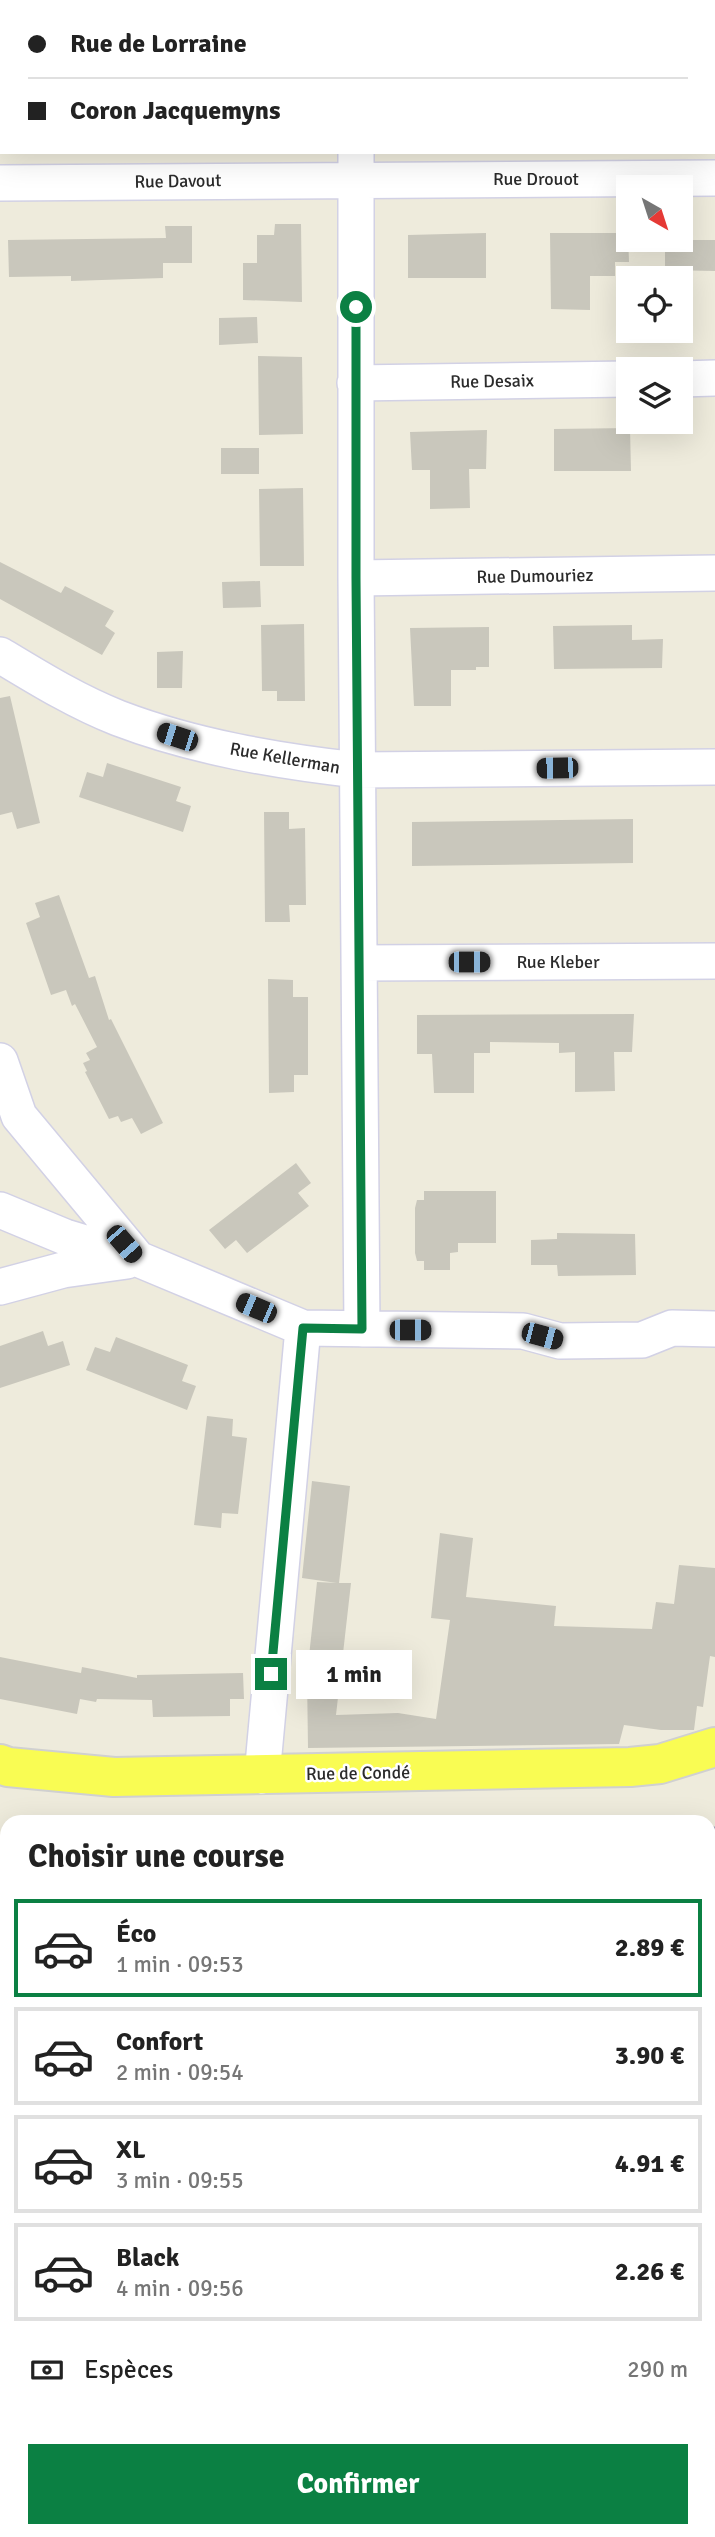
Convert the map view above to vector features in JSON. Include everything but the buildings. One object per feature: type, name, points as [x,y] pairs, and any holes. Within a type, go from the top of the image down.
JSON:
[{"type":"main road","name":"Rue de Condé","points":[[0,1763],[8,1767],[114,1777],[262,1776],[630,1767],[660,1764],[715,1747]]},
{"type":"street","name":"Rue Drouot","points":[[356,166],[715,178]]},
{"type":"street","name":"Rue Davout","points":[[0,183],[356,166]]},
{"type":"street","points":[[356,166],[356,578],[362,1329]]},
{"type":"street","points":[[693,379],[715,378]]},
{"type":"street","name":"Rue Desaix","points":[[355,383],[616,379]]},
{"type":"street","name":"Rue Dumouriez","points":[[356,578],[715,573]]},
{"type":"street","name":"Rue Kellerman","points":[[0,655],[47,683],[117,717],[197,743],[313,765],[357,770],[715,767]]},
{"type":"street","name":"Rue Kleber","points":[[359,963],[715,961]]},
{"type":"street","points":[[0,1061],[19,1116],[138,1259]]},
{"type":"street","points":[[0,1210],[65,1237],[138,1259],[303,1328],[523,1331],[560,1341],[642,1340],[672,1328],[715,1329]]},
{"type":"street","points":[[0,1287],[63,1270],[138,1259]]},
{"type":"street","points":[[262,1776],[303,1328]]},
{"type":"route","points":[[271,1674],[303,1328],[362,1329],[356,307]]}]
